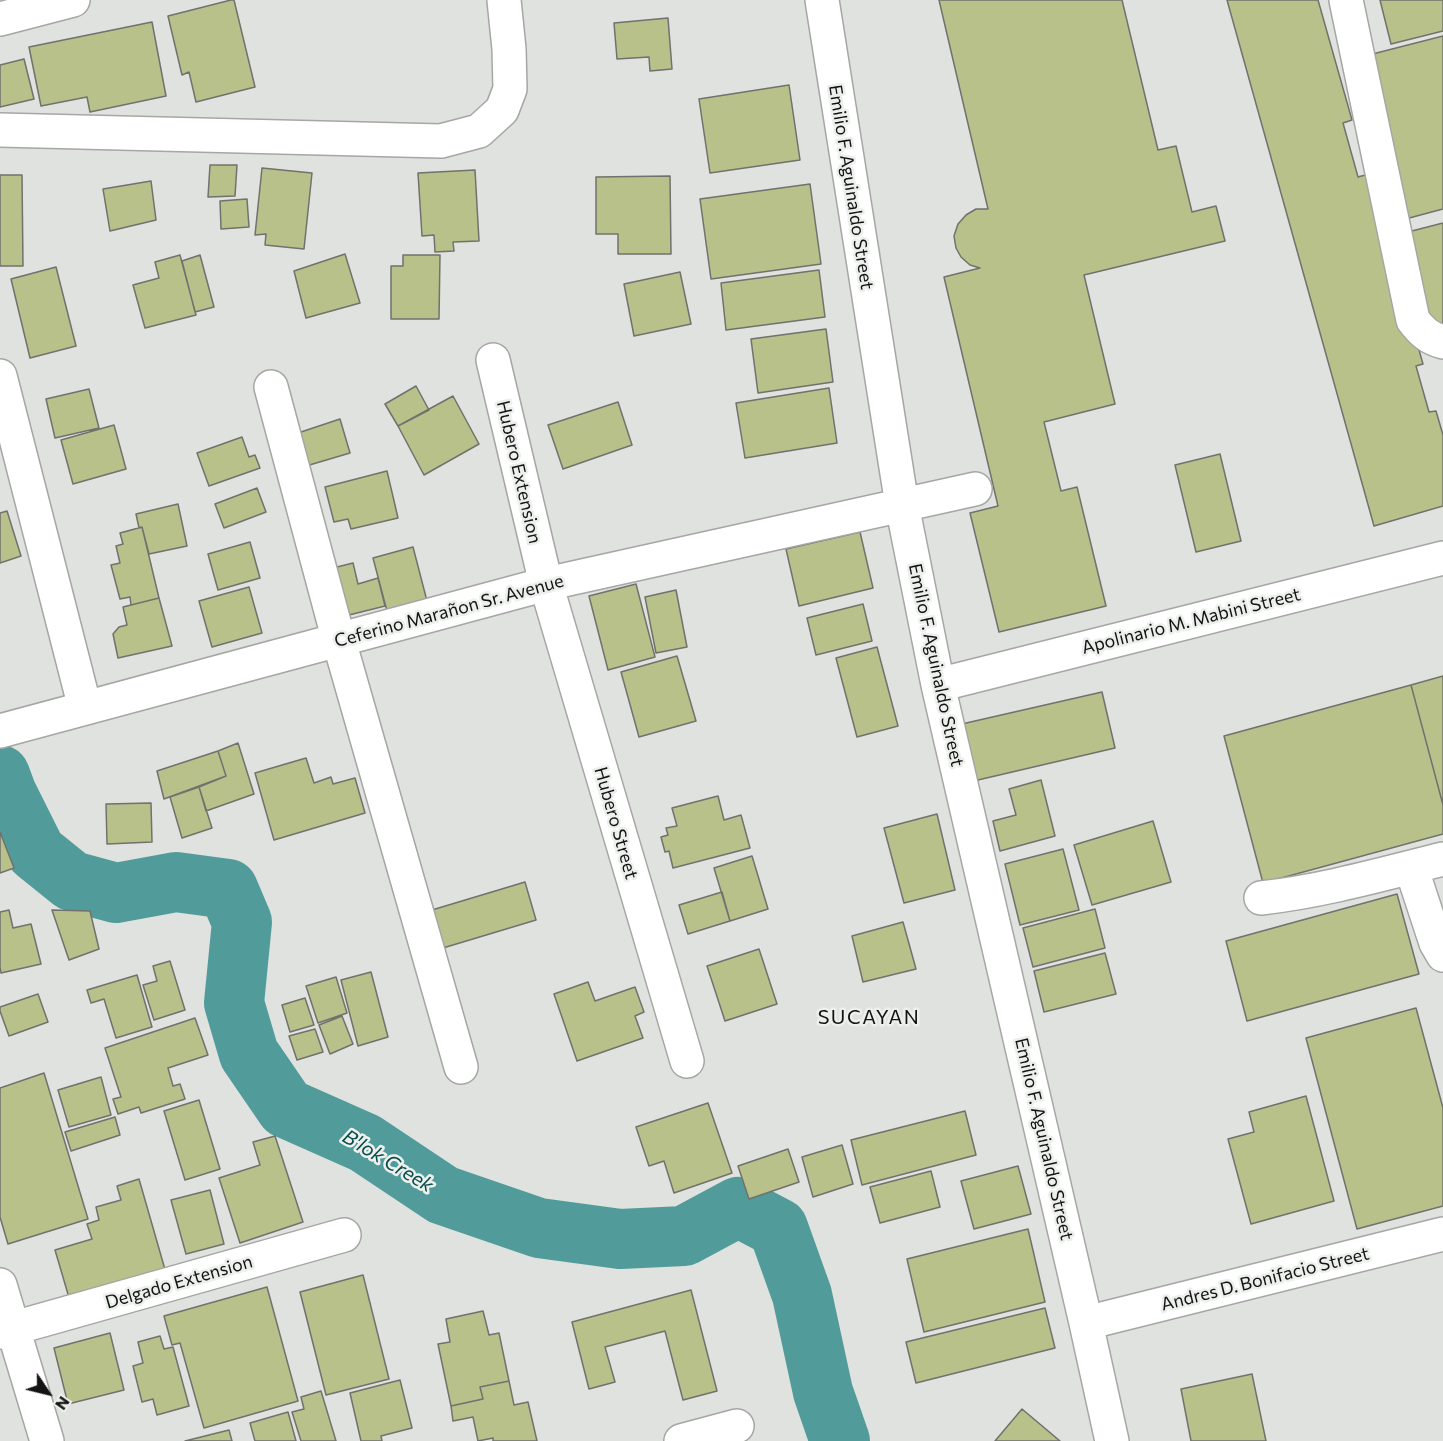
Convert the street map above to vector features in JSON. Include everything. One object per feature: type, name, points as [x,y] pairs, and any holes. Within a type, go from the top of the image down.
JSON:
[{"type":"street","points":[[0,19],[73,0]]},
{"type":"street","points":[[0,130],[441,141],[451,139],[479,131],[502,110],[510,89],[504,0]]},
{"type":"street","name":"Emilio F. Aguinaldo Street","points":[[822,0],[902,505],[938,685],[1112,1441]]},
{"type":"street","points":[[1346,0],[1413,320],[1421,332],[1443,342]]},
{"type":"street","name":"Hubero Extension","points":[[493,360],[546,584]]},
{"type":"street","points":[[0,376],[85,708]]},
{"type":"street","points":[[271,387],[339,641],[461,1067]]},
{"type":"street","name":"Ceferino Marañon Sr. Avenue","points":[[4,730],[546,584],[975,489]]},
{"type":"street","name":"Apolinario M. Mabini Street","points":[[938,685],[1443,558]]},
{"type":"street","name":"Hubero Street","points":[[546,584],[687,1061]]},
{"type":"street","points":[[1261,898],[1283,896],[1443,860]]},
{"type":"street","points":[[1411,867],[1436,943],[1443,954]]},
{"type":"street","name":"Andres D. Bonifacio Street","points":[[1086,1323],[1443,1234]]},
{"type":"street","name":"Delgado Extension","points":[[7,1330],[344,1235]]},
{"type":"street","points":[[0,1285],[7,1330],[47,1441]]},
{"type":"street","points":[[681,1441],[737,1426]]},
{"type":"building","points":[[234,0],[255,87],[196,102],[189,72],[182,75],[168,16]]},
{"type":"building","points":[[939,0],[1122,0],[1158,150],[1176,146],[1192,212],[1216,206],[1225,241],[1084,275],[1115,404],[1044,422],[1061,491],[1077,487],[1106,606],[999,632],[970,513],[998,506],[944,277],[980,268],[970,265],[961,257],[956,248],[954,236],[958,224],[966,215],[976,209],[988,209]]},
{"type":"building","points":[[1227,0],[1318,0],[1352,120],[1343,123],[1358,177],[1369,174],[1423,364],[1416,366],[1429,412],[1436,411],[1443,435],[1443,506],[1374,526]]},
{"type":"building","points":[[1380,0],[1443,0],[1443,31],[1391,44]]},
{"type":"building","points":[[668,18],[672,69],[650,71],[649,57],[617,59],[614,23]]},
{"type":"building","points":[[152,22],[166,96],[90,112],[87,97],[41,106],[29,47]]},
{"type":"building","points":[[1443,36],[1443,209],[1398,221],[1357,58]]},
{"type":"building","points":[[24,59],[34,99],[0,107],[0,65]]},
{"type":"building","points":[[789,85],[800,160],[710,173],[699,99]]},
{"type":"building","points":[[210,165],[237,165],[235,196],[208,197]]},
{"type":"building","points":[[262,168],[312,173],[304,249],[265,245],[266,234],[255,235]]},
{"type":"building","points":[[475,170],[479,241],[453,242],[454,251],[435,252],[434,235],[422,236],[418,173]]},
{"type":"building","points":[[0,175],[22,175],[23,266],[0,266]]},
{"type":"building","points":[[670,176],[671,254],[618,254],[618,234],[596,234],[596,177]]},
{"type":"building","points":[[151,181],[156,220],[110,231],[103,189]]},
{"type":"building","points":[[810,184],[821,264],[711,279],[700,199]]},
{"type":"building","points":[[247,199],[249,227],[221,229],[220,201]]},
{"type":"building","points":[[1443,223],[1443,330],[1433,332],[1408,232]]},
{"type":"building","points":[[345,254],[360,303],[306,318],[294,271]]},
{"type":"building","points":[[180,255],[196,315],[145,328],[133,285],[159,278],[155,262]]},
{"type":"building","points":[[200,255],[214,307],[195,312],[182,261]]},
{"type":"building","points":[[403,255],[440,255],[439,319],[391,319],[391,266],[403,266]]},
{"type":"building","points":[[56,267],[76,346],[30,358],[11,279]]},
{"type":"building","points":[[819,270],[825,317],[726,330],[721,283]]},
{"type":"building","points":[[680,272],[691,324],[634,336],[624,284]]},
{"type":"building","points":[[826,329],[833,382],[758,393],[751,339]]},
{"type":"building","points":[[416,386],[429,410],[398,426],[385,404]]},
{"type":"building","points":[[829,388],[837,443],[745,458],[736,403]]},
{"type":"building","points":[[89,389],[99,428],[55,438],[46,399]]},
{"type":"building","points":[[453,396],[479,444],[424,475],[398,426]]},
{"type":"building","points":[[618,402],[632,445],[563,469],[548,425]]},
{"type":"building","points":[[340,419],[350,453],[306,466],[298,433]]},
{"type":"building","points":[[114,425],[126,469],[73,484],[61,440]]},
{"type":"building","points":[[242,437],[249,457],[255,455],[260,468],[209,486],[197,453]]},
{"type":"building","points":[[1220,454],[1241,541],[1196,552],[1175,465]]},
{"type":"building","points":[[387,471],[398,518],[351,529],[348,519],[334,522],[325,487]]},
{"type":"building","points":[[257,488],[266,512],[224,528],[215,504]]},
{"type":"building","points":[[178,504],[187,546],[149,554],[136,514]]},
{"type":"building","points":[[7,511],[21,556],[0,563],[0,513]]},
{"type":"building","points":[[142,527],[159,598],[131,605],[130,597],[120,599],[111,565],[120,563],[116,546],[123,544],[120,533]]},
{"type":"building","points":[[860,532],[873,588],[799,606],[786,549]]},
{"type":"building","points":[[250,542],[260,578],[218,590],[208,554]]},
{"type":"building","points":[[413,547],[427,601],[387,611],[373,558]]},
{"type":"building","points":[[353,563],[358,584],[378,578],[385,606],[345,616],[333,568]]},
{"type":"building","points":[[636,584],[655,657],[608,670],[589,596]]},
{"type":"building","points":[[249,587],[262,633],[212,647],[199,601]]},
{"type":"building","points":[[676,590],[687,647],[656,653],[645,597]]},
{"type":"building","points":[[159,598],[172,646],[118,658],[113,634],[119,627],[127,625],[123,607]]},
{"type":"building","points":[[863,604],[872,641],[816,655],[807,618]]},
{"type":"building","points":[[877,647],[898,726],[857,737],[836,658]]},
{"type":"building","points":[[677,656],[696,721],[639,737],[621,672]]},
{"type":"building","points":[[1443,676],[1443,805],[1411,685]]},
{"type":"building","points":[[1411,685],[1443,805],[1443,834],[1263,883],[1224,736]]},
{"type":"building","points":[[1102,692],[1115,748],[965,783],[953,726]]},
{"type":"building","points":[[238,743],[254,794],[206,811],[199,787],[226,776],[218,751]]},
{"type":"building","points":[[218,751],[226,776],[164,799],[157,771]]},
{"type":"building","points":[[306,758],[314,783],[331,777],[333,784],[355,778],[365,813],[274,840],[255,773]]},
{"type":"building","points":[[1041,780],[1055,836],[1000,851],[993,821],[1016,815],[1009,789]]},
{"type":"building","points":[[199,787],[212,828],[182,838],[170,797]]},
{"type":"building","points":[[718,796],[724,820],[741,815],[750,848],[673,868],[669,851],[665,852],[661,837],[668,835],[666,828],[677,826],[672,808]]},
{"type":"building","points":[[151,803],[152,842],[107,844],[106,804]]},
{"type":"building","points":[[937,814],[955,890],[904,903],[884,828]]},
{"type":"building","points":[[1153,821],[1171,882],[1092,905],[1074,845]]},
{"type":"building","points":[[0,832],[14,868],[0,873]]},
{"type":"building","points":[[1063,849],[1079,910],[1020,925],[1005,864]]},
{"type":"building","points":[[752,856],[768,909],[730,921],[714,868]]},
{"type":"building","points":[[525,882],[536,920],[443,948],[432,910]]},
{"type":"building","points":[[722,892],[730,921],[688,934],[679,905]]},
{"type":"building","points":[[1397,894],[1419,974],[1247,1021],[1226,941]]},
{"type":"building","points":[[1095,909],[1105,948],[1033,967],[1023,928]]},
{"type":"building","points":[[9,910],[13,928],[31,924],[41,964],[1,973],[0,912]]},
{"type":"building","points":[[52,910],[90,911],[99,949],[69,960]]},
{"type":"building","points":[[903,922],[916,969],[863,982],[852,936]]},
{"type":"building","points":[[759,949],[777,1004],[725,1021],[707,966]]},
{"type":"building","points":[[1105,953],[1116,994],[1044,1012],[1034,971]]},
{"type":"building","points":[[170,961],[185,1010],[154,1020],[143,985],[157,981],[153,966]]},
{"type":"building","points":[[371,972],[388,1037],[358,1046],[341,980]]},
{"type":"building","points":[[137,975],[152,1027],[116,1038],[104,999],[91,1003],[87,990]]},
{"type":"building","points":[[336,977],[347,1013],[318,1023],[306,986]]},
{"type":"building","points":[[588,982],[595,1001],[635,987],[644,1012],[635,1016],[643,1038],[577,1061],[554,994]]},
{"type":"building","points":[[38,994],[48,1022],[9,1036],[0,1007]]},
{"type":"building","points":[[305,998],[314,1025],[290,1032],[282,1005]]},
{"type":"building","points":[[1416,1008],[1443,1108],[1443,1206],[1357,1229],[1306,1038]]},
{"type":"building","points":[[342,1016],[353,1044],[330,1054],[319,1025]]},
{"type":"building","points":[[195,1018],[208,1055],[168,1068],[173,1086],[180,1084],[185,1099],[141,1113],[139,1107],[118,1114],[113,1099],[121,1097],[105,1048]]},
{"type":"building","points":[[315,1029],[323,1052],[297,1060],[289,1036]]},
{"type":"building","points":[[44,1073],[88,1219],[8,1244],[0,1217],[0,1088]]},
{"type":"building","points":[[101,1077],[111,1115],[69,1127],[58,1090]]},
{"type":"building","points":[[1306,1096],[1334,1201],[1251,1224],[1228,1139],[1254,1132],[1249,1112]]},
{"type":"building","points":[[199,1100],[220,1169],[185,1180],[164,1111]]},
{"type":"building","points":[[708,1103],[732,1173],[674,1193],[664,1161],[649,1166],[636,1127]]},
{"type":"building","points":[[965,1111],[976,1155],[862,1185],[851,1140]]},
{"type":"building","points":[[115,1117],[120,1135],[71,1151],[65,1132]]},
{"type":"building","points":[[275,1136],[303,1222],[240,1243],[219,1178],[260,1165],[253,1142]]},
{"type":"building","points":[[842,1145],[853,1184],[813,1197],[802,1157]]},
{"type":"building","points":[[788,1149],[799,1182],[749,1199],[738,1166]]},
{"type":"building","points":[[1018,1166],[1031,1214],[974,1229],[961,1181]]},
{"type":"building","points":[[931,1171],[940,1207],[880,1223],[870,1187]]},
{"type":"building","points":[[139,1179],[166,1273],[70,1301],[55,1250],[92,1239],[87,1224],[99,1220],[96,1207],[121,1200],[117,1186]]},
{"type":"building","points":[[210,1190],[224,1244],[186,1254],[171,1200]]},
{"type":"building","points":[[1028,1229],[1045,1302],[924,1332],[907,1259]]},
{"type":"building","points":[[363,1275],[389,1379],[326,1395],[300,1292]]},
{"type":"building","points":[[267,1287],[298,1401],[204,1428],[180,1343],[172,1345],[164,1316]]},
{"type":"building","points":[[691,1290],[717,1391],[683,1400],[665,1331],[605,1347],[615,1382],[589,1389],[572,1322]]},
{"type":"building","points":[[1045,1308],[1055,1348],[916,1383],[906,1342]]},
{"type":"building","points":[[483,1311],[489,1335],[499,1333],[509,1381],[480,1387],[483,1399],[451,1406],[438,1344],[450,1342],[446,1319]]},
{"type":"building","points":[[110,1333],[124,1390],[68,1404],[54,1348]]},
{"type":"building","points":[[160,1336],[164,1349],[173,1347],[189,1406],[157,1415],[153,1399],[142,1402],[133,1366],[143,1363],[138,1342]]},
{"type":"building","points":[[1252,1374],[1266,1441],[1191,1441],[1181,1389]]},
{"type":"building","points":[[400,1380],[412,1428],[381,1436],[382,1441],[361,1441],[350,1393]]},
{"type":"building","points":[[509,1381],[514,1405],[528,1402],[537,1441],[493,1441],[493,1438],[478,1441],[473,1417],[453,1421],[451,1406],[483,1399],[480,1387]]},
{"type":"building","points":[[321,1391],[336,1441],[301,1441],[292,1412],[304,1409],[301,1397]]},
{"type":"building","points":[[1022,1409],[1060,1441],[995,1441]]},
{"type":"building","points":[[288,1412],[296,1441],[255,1441],[250,1423]]},
{"type":"building","points":[[229,1430],[232,1441],[185,1441]]},
{"type":"waterway","name":"B'lok Creek","points":[[0,775],[36,852],[72,881],[116,893],[176,882],[228,889],[242,922],[234,1003],[249,1054],[286,1108],[365,1143],[443,1195],[539,1228],[620,1239],[684,1236],[738,1207],[778,1228],[802,1295],[823,1392],[840,1441]]},
{"type":"district","name":"SUCAYAN","points":[[869,1017]]}]
